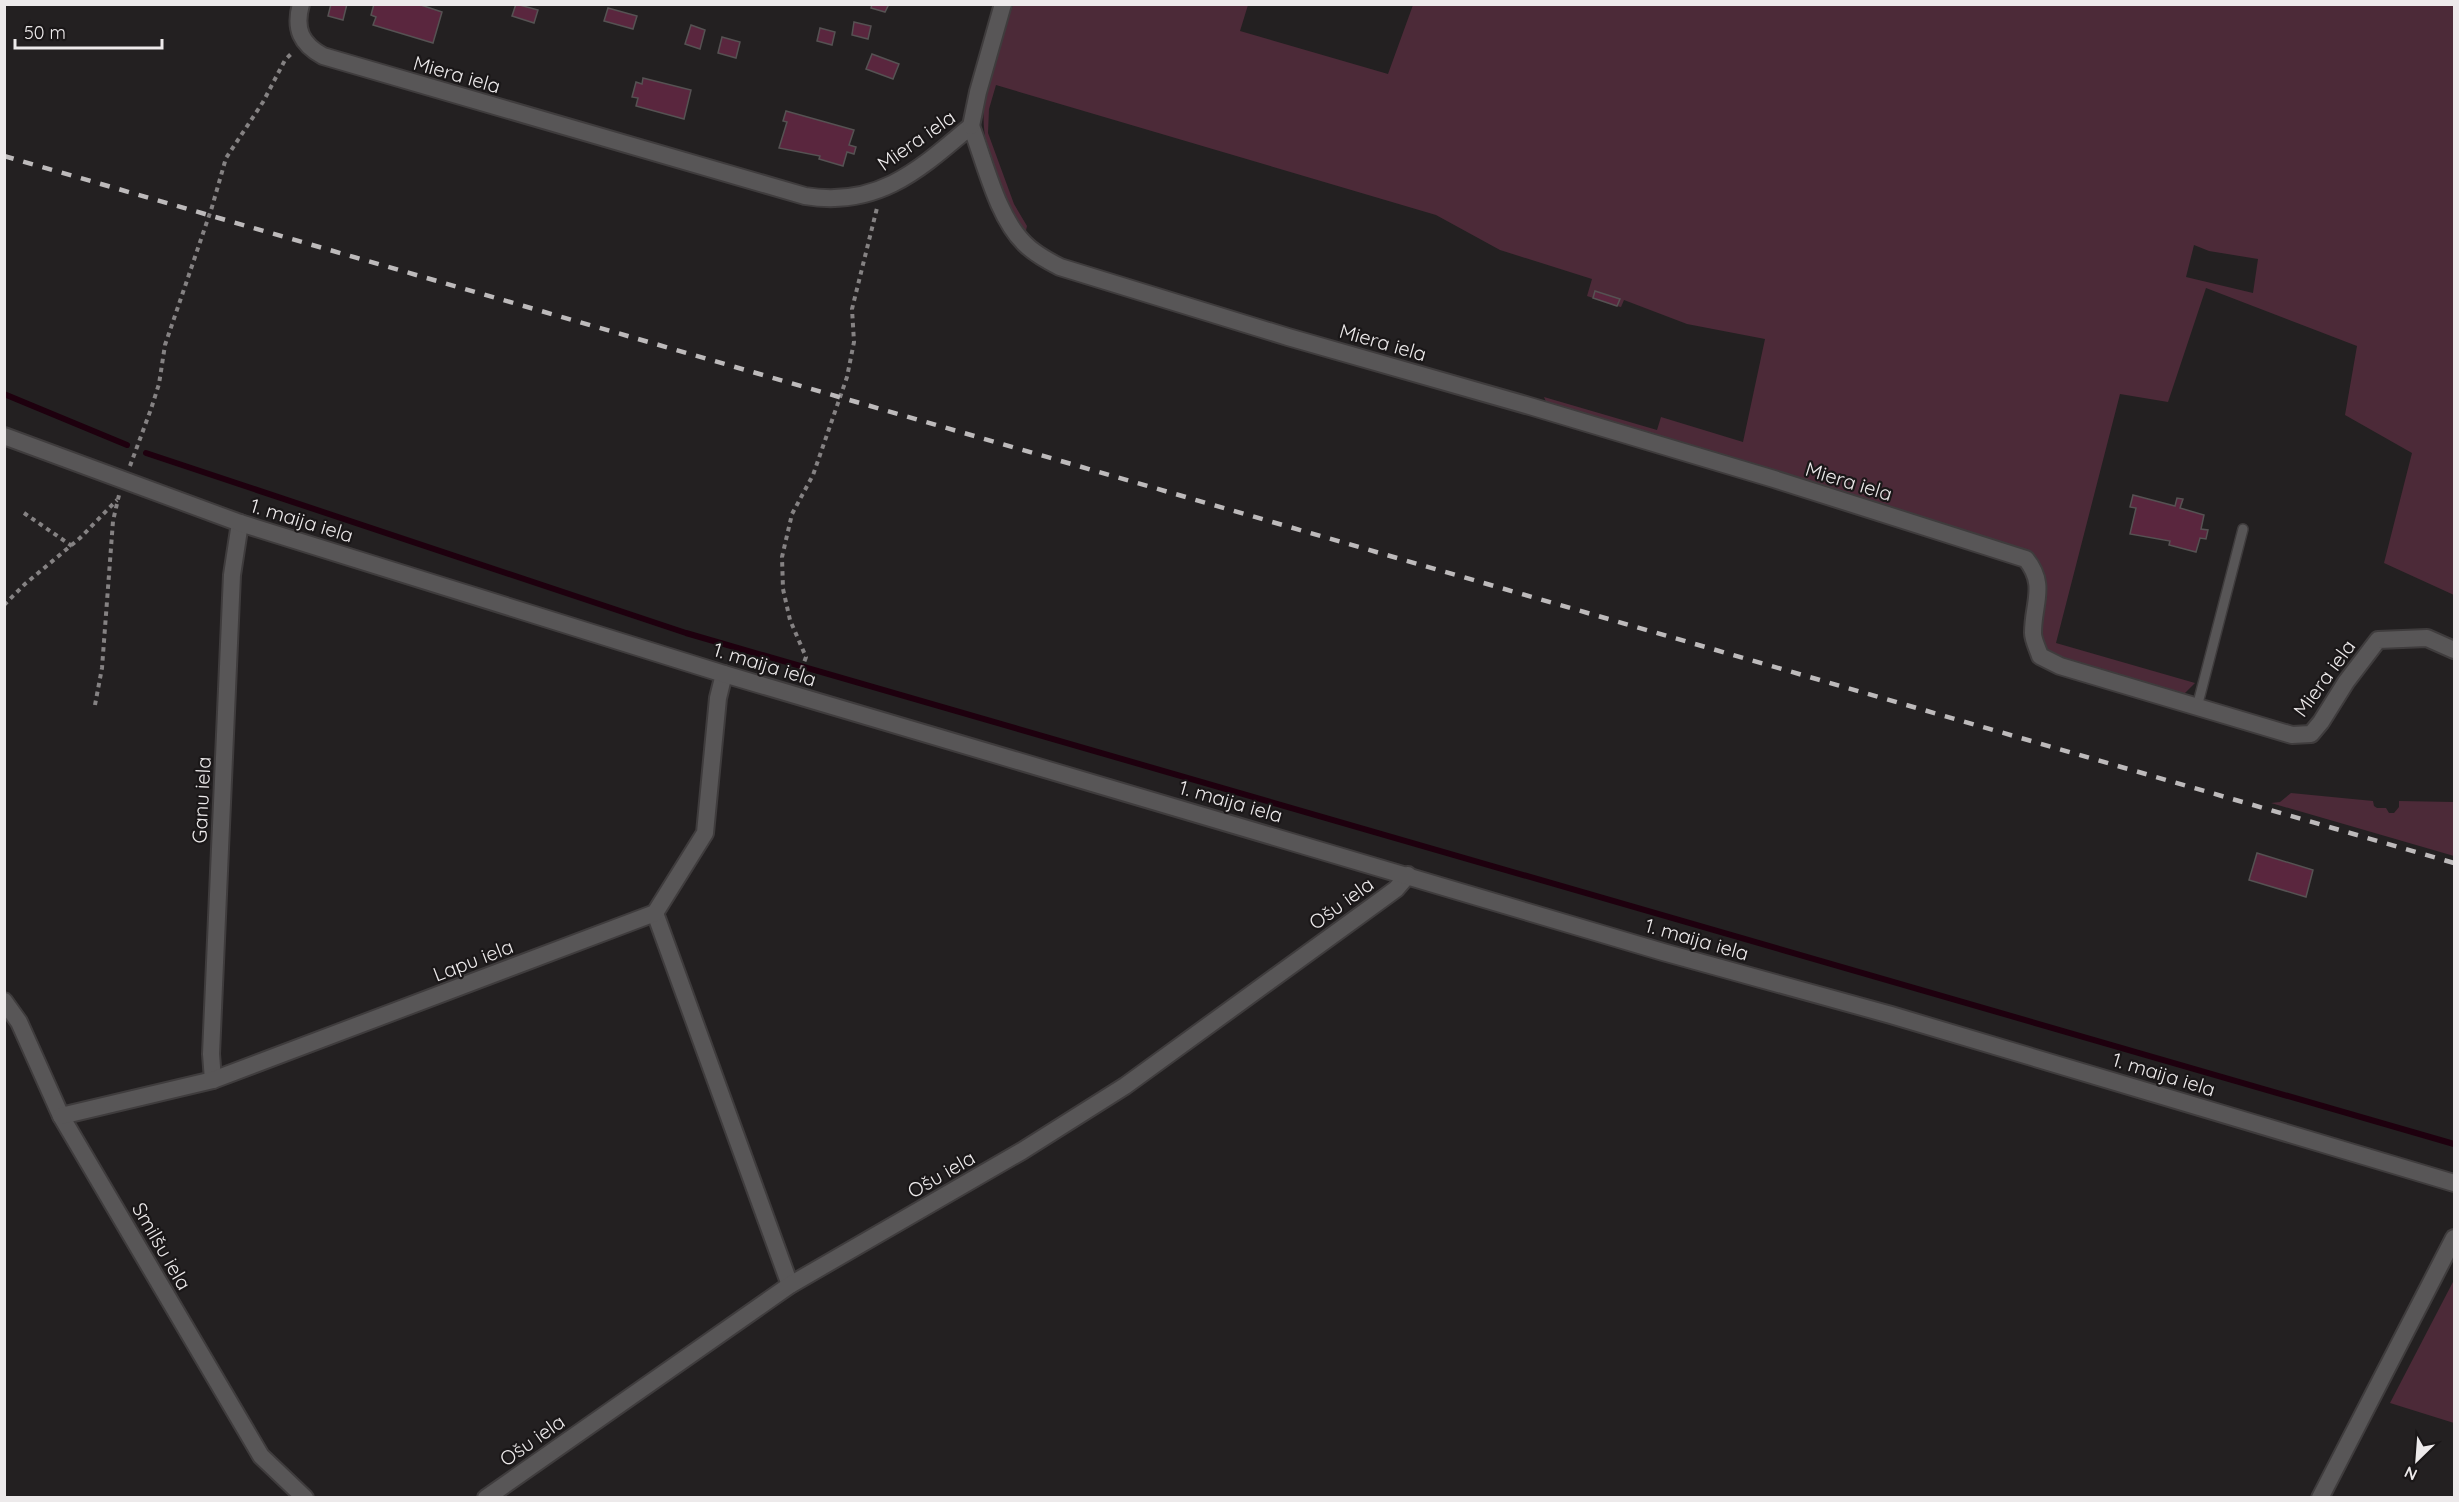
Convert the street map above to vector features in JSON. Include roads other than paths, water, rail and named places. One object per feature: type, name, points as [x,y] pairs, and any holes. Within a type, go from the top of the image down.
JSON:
[{"type":"street","name":"Miera iela","points":[[301,4],[298,24],[304,42],[323,56],[805,196],[827,200],[847,199],[870,194],[892,185],[929,162],[971,126],[1000,203],[1014,231],[1033,251],[1060,267],[1288,337],[1648,441],[2026,559],[2035,570],[2038,590],[2032,635],[2040,656],[2060,666],[2292,735],[2311,734],[2378,640],[2427,638],[2454,650]]},
{"type":"street","points":[[971,126],[978,92],[1003,4]]},
{"type":"street","name":"1. maija iela","points":[[4,435],[124,482],[240,523],[723,674],[1663,952],[1891,1015],[2454,1183]]},
{"type":"street","name":"Ganu iela","points":[[213,1080],[211,1054],[232,575],[240,523]]},
{"type":"street","points":[[723,674],[718,698],[705,832],[655,913],[790,1284]]},
{"type":"street","name":"Ošu iela","points":[[486,1497],[790,1284],[1022,1151],[1125,1086],[1382,900],[1407,875]]},
{"type":"street","name":"Lapu iela","points":[[61,1116],[213,1080],[655,913]]},
{"type":"street","name":"Smilšu iela","points":[[4,1001],[19,1022],[61,1116],[261,1456],[304,1497]]},
{"type":"street","points":[[2320,1497],[2454,1238]]},
{"type":"lane","points":[[2197,707],[2243,529]]},
{"type":"waterway","points":[[4,394],[127,445]]},
{"type":"waterway","points":[[146,453],[686,633],[2454,1144]]},
{"type":"railway","points":[[4,156],[2454,863]]}]
